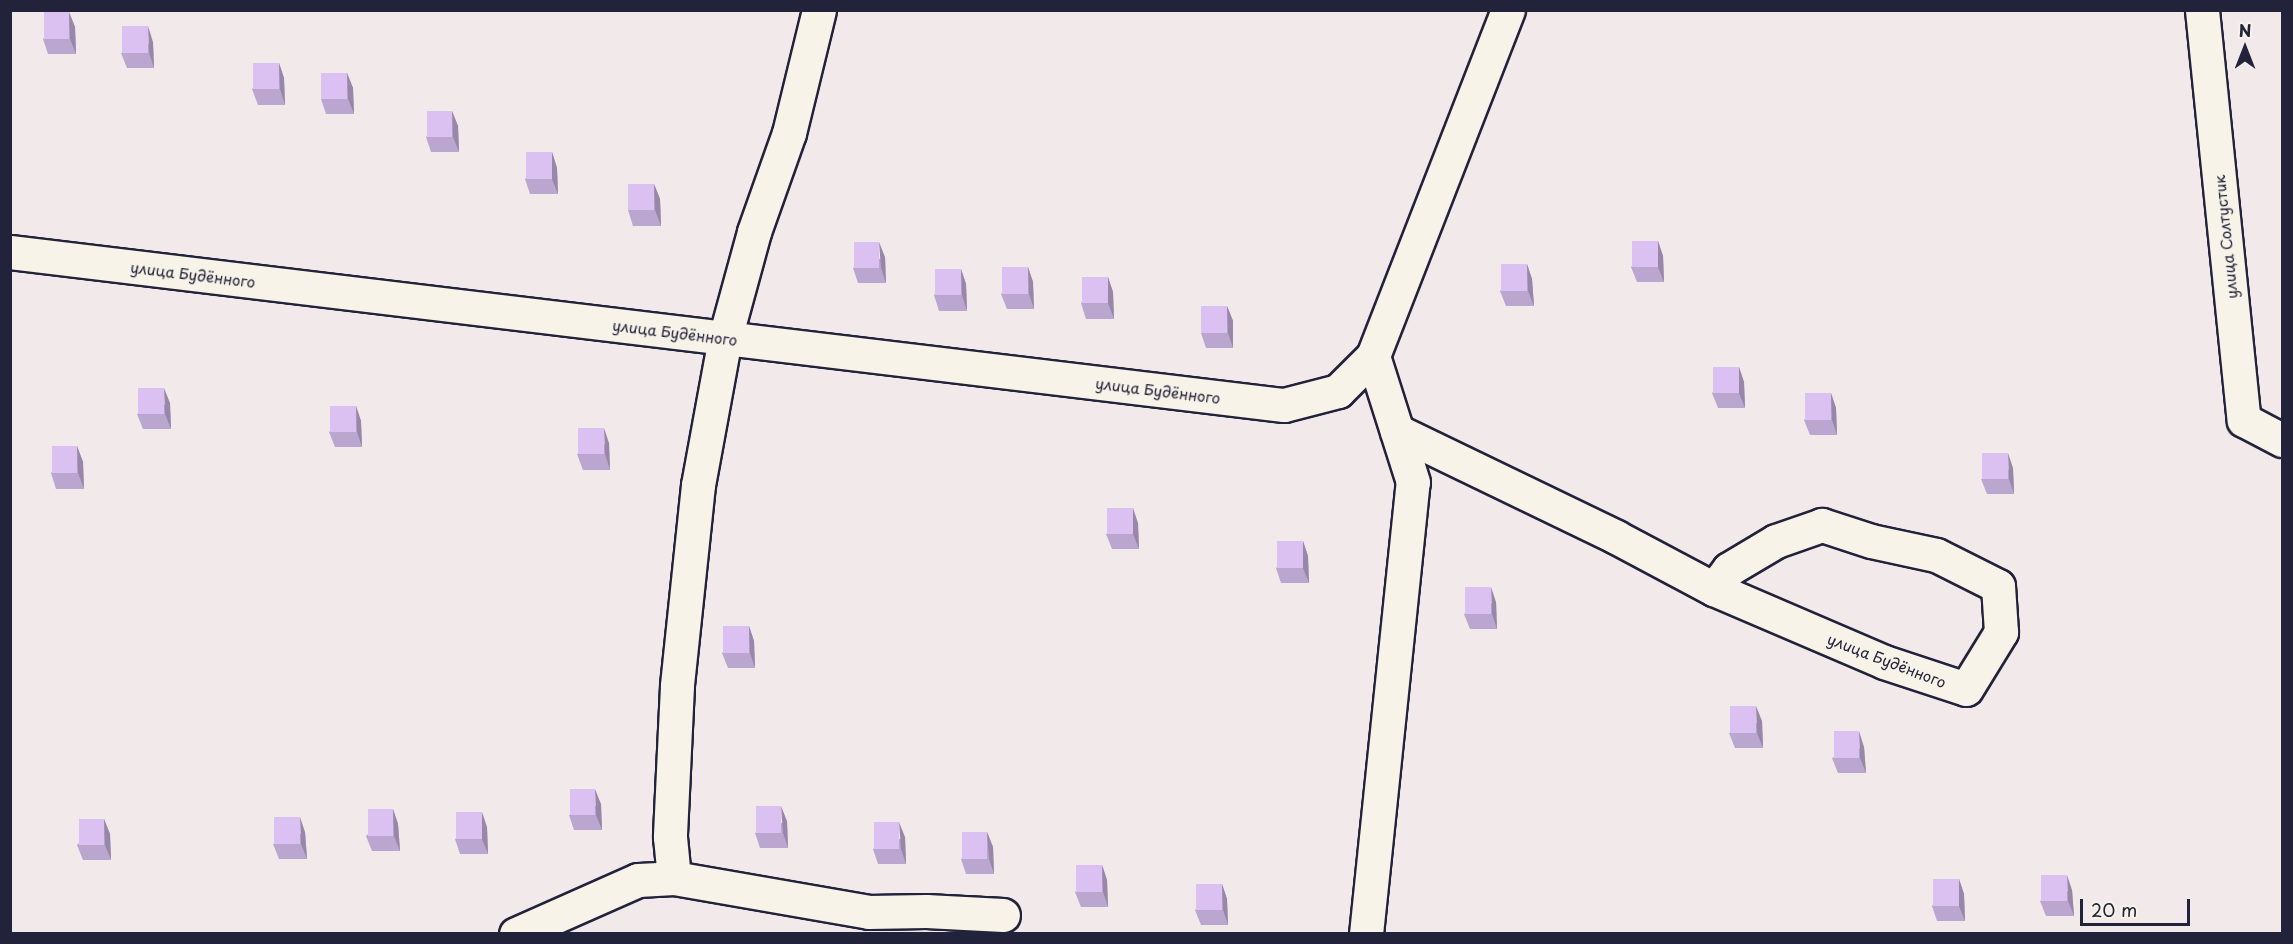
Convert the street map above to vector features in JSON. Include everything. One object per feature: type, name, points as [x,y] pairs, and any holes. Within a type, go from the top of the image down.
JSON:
[{"type":"street","points":[[674,878],[670,837],[677,686],[698,485],[725,338],[754,232],[789,133],[819,10]]},
{"type":"street","points":[[1366,933],[1413,482],[1373,356],[1508,10]]},
{"type":"street","name":"улица Солтустик","points":[[2202,10],[2244,420],[2283,440]]},
{"type":"street","name":"улица Будённого","points":[[10,252],[1284,405],[1338,391],[1373,356]]},
{"type":"street","name":"улица Будённого","points":[[1397,431],[1616,537],[1714,589],[1884,662],[1966,689],[2001,632],[1998,586],[1936,555],[1871,541],[1822,525],[1776,541],[1729,569],[1714,589]]},
{"type":"street","points":[[516,933],[638,880],[674,878],[868,912],[926,911],[1003,915]]},
{"type":"building","points":[[44,12],[69,12],[69,39],[44,39]]},
{"type":"building","points":[[122,26],[148,26],[148,53],[122,53]]},
{"type":"building","points":[[253,63],[279,63],[279,89],[253,89]]},
{"type":"building","points":[[321,73],[347,73],[347,99],[321,99]]},
{"type":"building","points":[[427,111],[452,111],[452,137],[427,137]]},
{"type":"building","points":[[526,152],[552,152],[552,179],[526,179]]},
{"type":"building","points":[[628,184],[654,184],[654,210],[628,210]]},
{"type":"building","points":[[1632,241],[1658,241],[1658,267],[1632,267]]},
{"type":"building","points":[[854,242],[879,242],[879,268],[854,268]]},
{"type":"building","points":[[1501,264],[1527,264],[1527,291],[1501,291]]},
{"type":"building","points":[[1002,267],[1028,267],[1028,294],[1002,294]]},
{"type":"building","points":[[935,269],[961,269],[961,295],[935,295]]},
{"type":"building","points":[[1082,277],[1108,277],[1108,303],[1082,303]]},
{"type":"building","points":[[1201,306],[1227,306],[1227,333],[1201,333]]},
{"type":"building","points":[[1713,367],[1739,367],[1739,393],[1713,393]]},
{"type":"building","points":[[138,388],[164,388],[164,414],[138,414]]},
{"type":"building","points":[[1805,393],[1831,393],[1831,420],[1805,420]]},
{"type":"building","points":[[330,406],[356,406],[356,432],[330,432]]},
{"type":"building","points":[[578,428],[604,428],[604,454],[578,454]]},
{"type":"building","points":[[52,446],[77,446],[77,473],[52,473]]},
{"type":"building","points":[[1982,453],[2008,453],[2008,479],[1982,479]]},
{"type":"building","points":[[1107,508],[1133,508],[1133,534],[1107,534]]},
{"type":"building","points":[[1277,541],[1303,541],[1303,568],[1277,568]]},
{"type":"building","points":[[1465,587],[1491,587],[1491,614],[1465,614]]},
{"type":"building","points":[[723,626],[749,626],[749,653],[723,653]]},
{"type":"building","points":[[1730,706],[1756,706],[1756,733],[1730,733]]},
{"type":"building","points":[[1834,731],[1859,731],[1859,758],[1834,758]]},
{"type":"building","points":[[570,789],[595,789],[595,815],[570,815]]},
{"type":"building","points":[[756,806],[781,806],[781,833],[756,833]]},
{"type":"building","points":[[368,809],[393,809],[393,836],[368,836]]},
{"type":"building","points":[[456,812],[482,812],[482,839],[456,839]]},
{"type":"building","points":[[274,817],[300,817],[300,844],[274,844]]},
{"type":"building","points":[[79,819],[104,819],[104,845],[79,845]]},
{"type":"building","points":[[874,822],[899,822],[899,849],[874,849]]},
{"type":"building","points":[[962,832],[987,832],[987,859],[962,859]]},
{"type":"building","points":[[1076,865],[1102,865],[1102,892],[1076,892]]},
{"type":"building","points":[[2041,875],[2067,875],[2067,901],[2041,901]]},
{"type":"building","points":[[1933,879],[1959,879],[1959,906],[1933,906]]},
{"type":"building","points":[[1196,884],[1222,884],[1222,910],[1196,910]]}]
